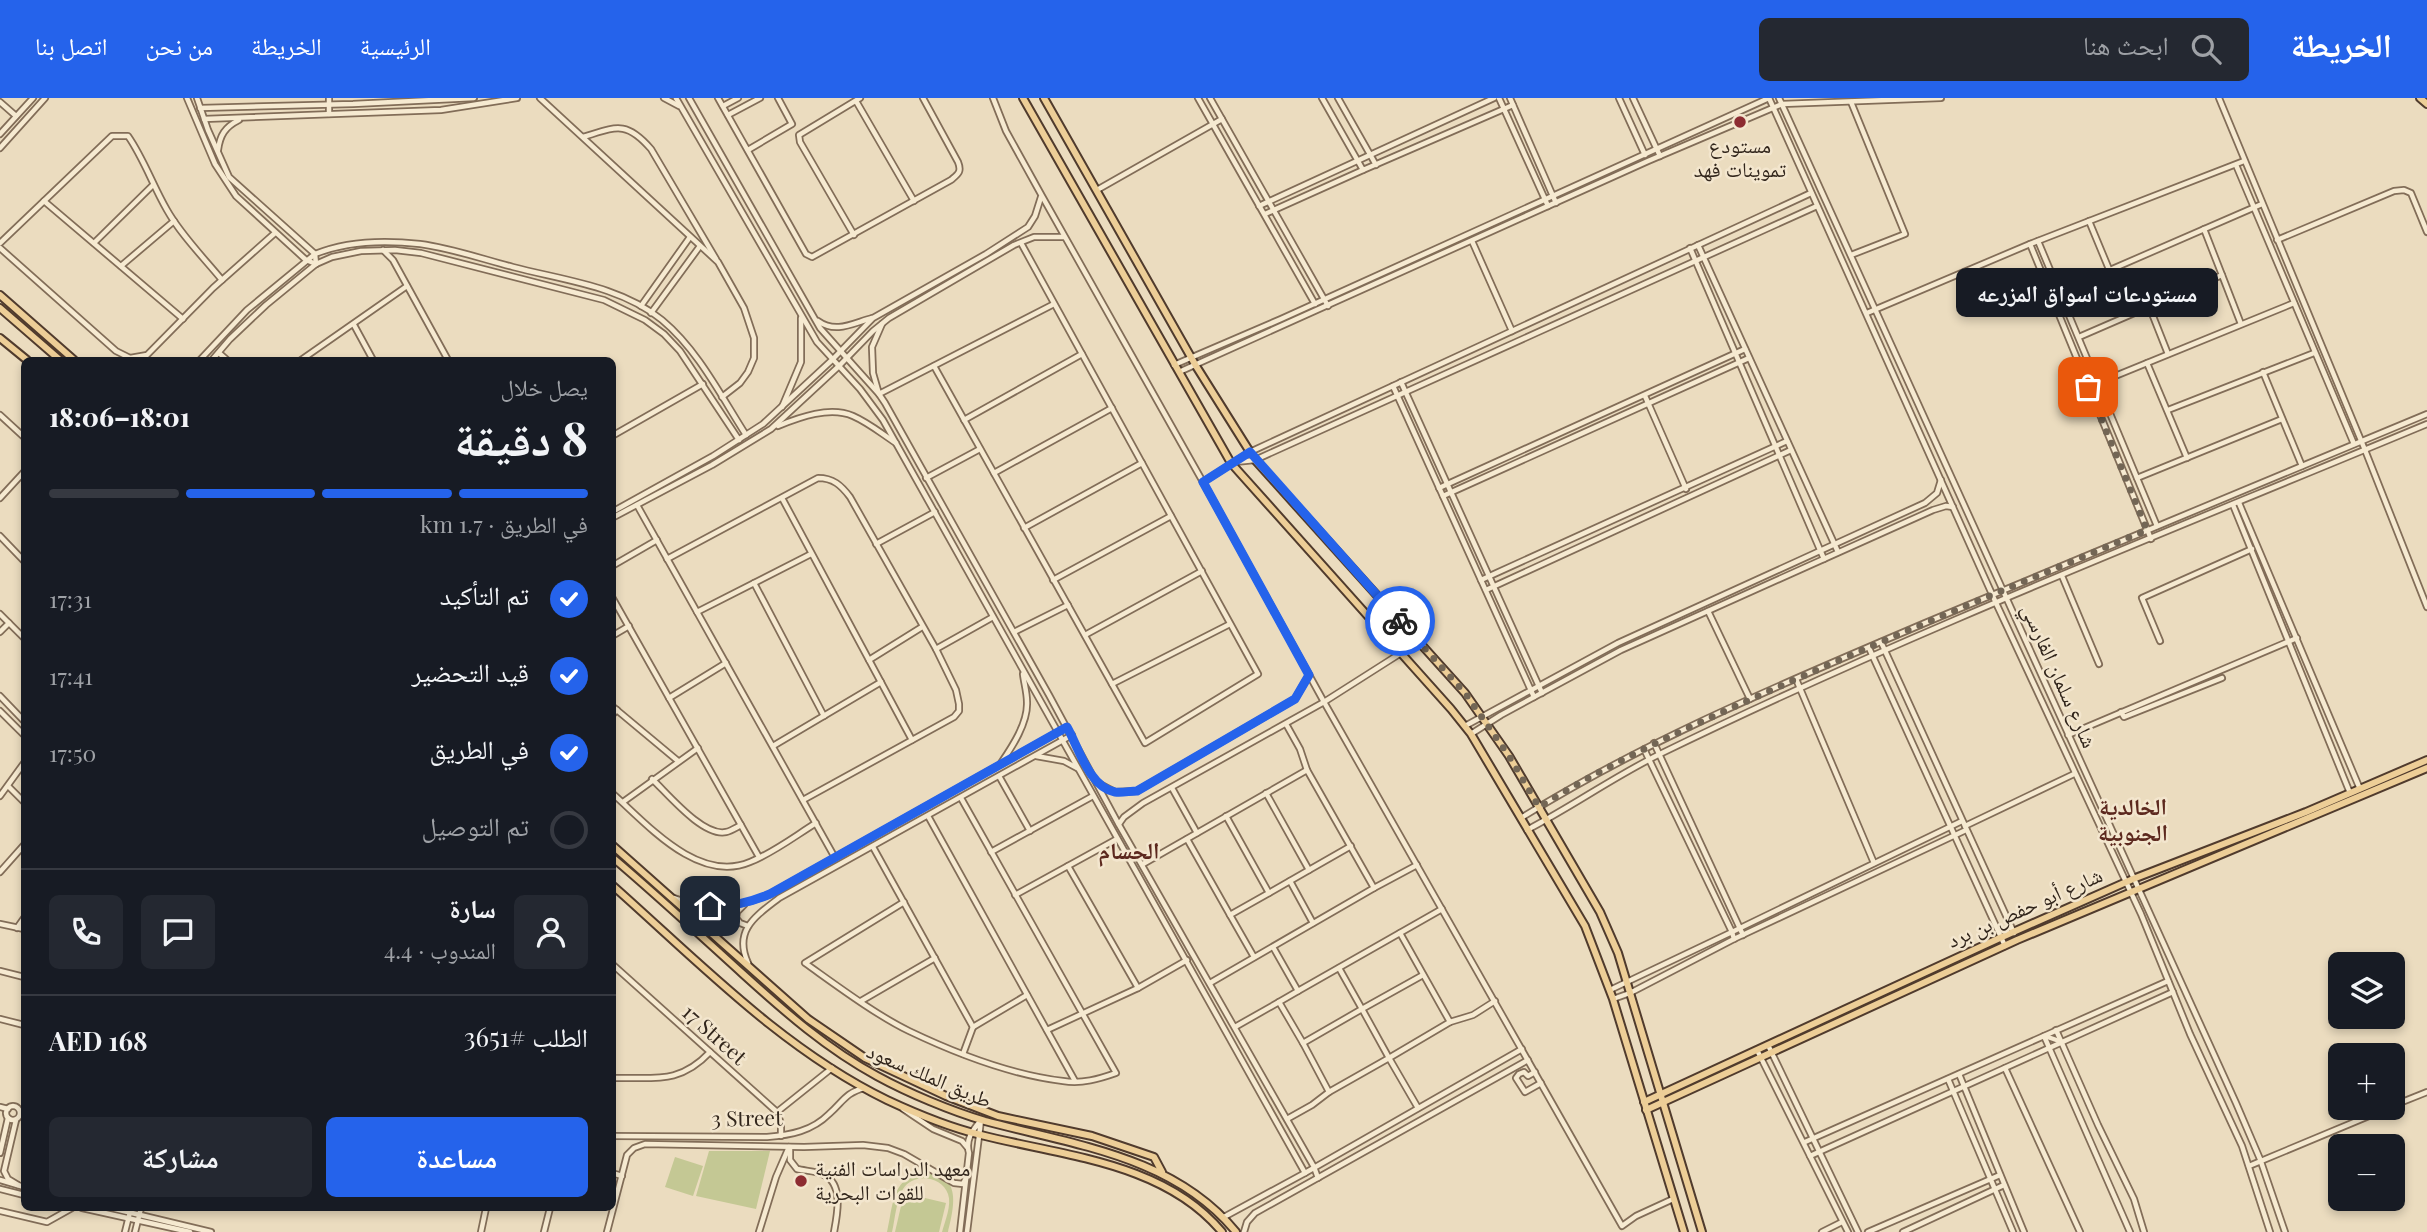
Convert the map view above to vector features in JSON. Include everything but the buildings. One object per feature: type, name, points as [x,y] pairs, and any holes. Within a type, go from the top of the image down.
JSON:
[{"type":"main road","points":[[1023,98],[1231,463],[1465,726],[1585,926],[1613,999],[1684,1232]]},
{"type":"main road","points":[[1044,98],[1196,366],[1255,460],[1465,693],[1487,723],[1539,807],[1600,912],[1618,953],[1702,1232]]},
{"type":"main road","points":[[2420,98],[2427,104]]},
{"type":"main road","points":[[0,295],[71,357]]},
{"type":"main road","points":[[0,308],[57,357]]},
{"type":"main road","points":[[0,338],[22,357]]},
{"type":"main road","name":"شارع أبو حفص بن برد","points":[[1644,1102],[2125,882],[2427,760]]},
{"type":"main road","name":"شارع أبو حفص بن برد","points":[[1646,1110],[2017,940],[2427,768]]},
{"type":"main road","points":[[616,848],[808,1019],[864,1058],[998,1116],[1093,1136],[1154,1157],[1163,1173]]},
{"type":"main road","name":"طريق الملك سعود","points":[[616,861],[779,1006],[847,1059],[912,1093],[981,1120],[1094,1149],[1163,1173],[1202,1198],[1224,1217],[1236,1232]]},
{"type":"main road","name":"طريق الملك سعود","points":[[616,888],[756,1011],[832,1068],[865,1087],[897,1104],[971,1133],[1138,1175],[1188,1201],[1222,1232]]},
{"type":"street","points":[[0,134],[33,98]]},
{"type":"street","points":[[0,149],[45,98]]},
{"type":"street","points":[[187,98],[215,164],[236,196],[306,260],[316,264]]},
{"type":"street","points":[[197,98],[229,177],[315,254],[316,264]]},
{"type":"street","points":[[248,98],[248,106]]},
{"type":"street","points":[[298,98],[299,105]]},
{"type":"street","points":[[329,98],[329,114]]},
{"type":"street","points":[[200,108],[474,98]]},
{"type":"street","points":[[204,119],[402,112],[477,106],[517,98]]},
{"type":"street","points":[[540,98],[718,262]]},
{"type":"street","points":[[664,98],[683,110]]},
{"type":"street","points":[[676,98],[817,342],[874,405],[1305,1173]]},
{"type":"street","points":[[689,98],[815,319],[840,352],[879,394],[1318,1178]]},
{"type":"street","points":[[718,98],[806,254],[812,257],[951,180],[959,173],[961,169],[923,98]]},
{"type":"street","points":[[723,106],[738,98]]},
{"type":"street","points":[[728,115],[760,98]]},
{"type":"street","points":[[747,150],[792,124],[778,98]]},
{"type":"street","points":[[993,98],[1006,131],[1324,702],[1626,1232]]},
{"type":"street","points":[[1198,98],[1318,310]]},
{"type":"street","points":[[1210,98],[1328,306]]},
{"type":"street","points":[[1322,98],[1363,170]]},
{"type":"street","points":[[1338,98],[1376,164]]},
{"type":"street","points":[[1259,206],[1494,98]]},
{"type":"street","points":[[1499,98],[1548,206]]},
{"type":"street","points":[[1510,98],[1556,203]]},
{"type":"street","points":[[1619,98],[1647,161]]},
{"type":"street","points":[[1633,98],[1660,156]]},
{"type":"street","points":[[1174,365],[1769,98]]},
{"type":"street","name":"شارع سلمان الفارسي","points":[[1769,98],[2074,774],[2125,882],[2134,891],[2261,1161],[2285,1232]]},
{"type":"street","name":"شارع سلمان الفارسي","points":[[1779,98],[2133,879],[2134,891],[2168,981],[2242,1146],[2270,1232]]},
{"type":"street","points":[[1178,372],[1647,161],[1782,104],[1941,98]]},
{"type":"street","points":[[2219,98],[2427,607]]},
{"type":"street","points":[[854,234],[800,142],[799,135],[858,99],[914,201]]},
{"type":"street","points":[[400,100],[402,112]]},
{"type":"street","points":[[412,111],[427,101]]},
{"type":"street","points":[[0,102],[16,116]]},
{"type":"street","points":[[1851,102],[1905,234],[1851,255]]},
{"type":"street","points":[[1265,215],[1513,105]]},
{"type":"street","points":[[218,151],[219,139],[226,127],[243,118]]},
{"type":"street","points":[[1097,190],[1222,119]]},
{"type":"street","points":[[582,137],[611,128],[633,131],[651,149],[744,308],[754,338],[754,358],[740,383],[722,397]]},
{"type":"street","points":[[128,357],[116,351],[0,246],[112,136],[128,136],[174,220],[222,280]]},
{"type":"street","points":[[1867,313],[2030,244],[2244,161]]},
{"type":"street","points":[[2236,164],[2354,445]]},
{"type":"street","points":[[94,243],[153,185]]},
{"type":"street","points":[[2277,240],[2394,191],[2404,190],[2411,193],[2427,232]]},
{"type":"street","points":[[1203,482],[1250,452],[1811,192]]},
{"type":"street","points":[[815,319],[826,326],[840,328],[873,318],[1028,227],[1042,196]]},
{"type":"street","points":[[44,201],[183,319]]},
{"type":"street","points":[[2110,270],[2262,204]]},
{"type":"street","points":[[1231,463],[1255,460],[1817,206]]},
{"type":"street","points":[[121,266],[174,220]]},
{"type":"street","points":[[2089,221],[2129,314]]},
{"type":"street","points":[[2204,229],[2241,324]]},
{"type":"street","points":[[136,357],[147,355],[222,280],[275,233]]},
{"type":"street","points":[[651,313],[699,245],[702,235]]},
{"type":"street","points":[[641,306],[690,237]]},
{"type":"street","points":[[771,429],[882,324],[1021,243],[1034,237],[1065,237]]},
{"type":"street","points":[[1472,241],[1511,331]]},
{"type":"street","points":[[2038,241],[2157,526]]},
{"type":"street","points":[[203,357],[247,310],[315,254],[361,243],[420,244],[583,284],[641,306],[678,334],[746,435]]},
{"type":"street","points":[[934,366],[1145,743],[1258,674],[1021,243]]},
{"type":"street","points":[[2030,244],[2151,539]]},
{"type":"street","points":[[1698,245],[1838,552]]},
{"type":"street","points":[[1690,248],[1824,559]]},
{"type":"street","points":[[382,250],[393,260],[446,357]]},
{"type":"street","points":[[215,357],[230,339],[316,264],[332,257],[361,251],[424,253],[604,300],[624,308],[664,334],[680,351],[739,440]]},
{"type":"street","points":[[2079,337],[2222,275]]},
{"type":"street","points":[[306,357],[407,286]]},
{"type":"street","points":[[2098,383],[2294,303]]},
{"type":"street","points":[[879,394],[1055,304]]},
{"type":"street","points":[[2149,306],[2168,354]]},
{"type":"street","points":[[782,408],[801,362],[801,314]]},
{"type":"street","points":[[616,510],[746,435],[782,408],[873,318]]},
{"type":"street","points":[[879,394],[873,373],[872,347],[882,324]]},
{"type":"street","points":[[354,325],[371,357]]},
{"type":"street","points":[[1439,488],[1745,349]]},
{"type":"street","points":[[219,353],[224,357]]},
{"type":"street","points":[[2168,410],[2314,353]]},
{"type":"street","points":[[964,419],[1082,354]]},
{"type":"street","points":[[1443,496],[1749,358]]},
{"type":"street","points":[[2147,363],[2187,458]]},
{"type":"street","points":[[2263,372],[2302,466]]},
{"type":"street","points":[[1401,382],[1542,693]]},
{"type":"street","points":[[616,434],[703,384]]},
{"type":"street","points":[[1393,386],[1534,696]]},
{"type":"street","points":[[1645,396],[1686,489]]},
{"type":"street","points":[[994,473],[1112,408]]},
{"type":"street","points":[[616,516],[722,459],[771,429],[798,418],[815,414],[851,415],[896,443]]},
{"type":"street","points":[[1520,818],[1577,783],[1654,743],[1750,699],[2003,590],[2427,414]]},
{"type":"street","points":[[0,415],[21,434]]},
{"type":"street","points":[[2137,478],[2283,419]]},
{"type":"street","points":[[1527,830],[1649,760],[1872,657],[2007,598],[2427,424]]},
{"type":"street","points":[[1481,580],[1787,441]]},
{"type":"street","points":[[926,478],[981,449]]},
{"type":"street","points":[[1486,590],[1791,450]]},
{"type":"street","points":[[1024,527],[1142,463]]},
{"type":"street","points":[[0,498],[21,474]]},
{"type":"street","points":[[667,559],[818,478],[834,481],[843,487],[850,497],[936,649],[956,690],[959,711],[954,717],[803,800]]},
{"type":"street","points":[[1465,726],[1618,643],[1931,499],[1937,493],[1941,479]]},
{"type":"street","points":[[1693,485],[1697,494]]},
{"type":"street","points":[[782,498],[912,740]]},
{"type":"street","points":[[2239,502],[2360,789]]},
{"type":"street","points":[[637,505],[834,856]]},
{"type":"street","points":[[2233,505],[2350,793]]},
{"type":"street","points":[[1471,734],[1534,696],[1621,650],[1933,510],[1946,506],[1954,508]]},
{"type":"street","points":[[876,544],[935,512]]},
{"type":"street","points":[[1053,580],[1171,516]]},
{"type":"street","points":[[0,536],[21,558]]},
{"type":"street","points":[[616,564],[657,540]]},
{"type":"street","points":[[2160,640],[2142,598],[2258,547]]},
{"type":"street","points":[[697,612],[811,554]]},
{"type":"street","points":[[1085,635],[1202,571]]},
{"type":"street","points":[[2062,576],[2099,664]]},
{"type":"street","points":[[754,583],[824,716]]},
{"type":"street","points":[[616,604],[759,857]]},
{"type":"street","points":[[1014,632],[1068,606]]},
{"type":"street","points":[[1708,611],[1750,699]]},
{"type":"street","points":[[0,614],[21,635]]},
{"type":"street","points":[[936,649],[993,617]]},
{"type":"street","points":[[0,632],[9,623]]},
{"type":"street","points":[[1112,684],[1230,624]]},
{"type":"street","points":[[616,634],[629,626]]},
{"type":"street","points":[[869,660],[922,627]]},
{"type":"street","points":[[2068,735],[2297,638]]},
{"type":"street","points":[[1881,642],[2017,940]]},
{"type":"street","points":[[1868,647],[2005,946]]},
{"type":"street","points":[[1119,825],[1131,811],[1324,702],[1401,653]]},
{"type":"street","points":[[669,698],[726,663]]},
{"type":"street","points":[[998,767],[1009,752],[1024,720],[1027,704],[1023,669]]},
{"type":"street","points":[[1095,780],[1104,788],[1115,792],[1137,791],[1295,699],[1309,675]]},
{"type":"street","points":[[2121,712],[2123,717],[2222,678]]},
{"type":"street","points":[[1796,679],[1874,863]]},
{"type":"street","points":[[773,746],[881,682]]},
{"type":"street","points":[[0,696],[21,718]]},
{"type":"street","points":[[616,709],[678,761]]},
{"type":"street","points":[[0,712],[21,732]]},
{"type":"street","points":[[1286,724],[1300,749],[1307,770],[1374,888]]},
{"type":"street","points":[[672,897],[690,904],[733,906],[770,894],[1067,727]]},
{"type":"street","points":[[751,969],[743,946],[748,926],[779,898],[1072,735]]},
{"type":"street","points":[[1654,743],[1743,935]]},
{"type":"street","points":[[623,802],[698,748]]},
{"type":"street","points":[[1644,749],[1734,939]]},
{"type":"street","points":[[1035,756],[1064,761],[1077,768]]},
{"type":"street","points":[[0,796],[21,767]]},
{"type":"street","points":[[1143,864],[1307,770]]},
{"type":"street","points":[[1613,999],[1956,835],[1964,826],[2074,774]]},
{"type":"street","points":[[999,776],[1030,831]]},
{"type":"street","points":[[652,779],[705,827],[717,832],[727,832],[741,825]]},
{"type":"street","points":[[8,786],[21,799]]},
{"type":"street","points":[[1172,788],[1197,833]]},
{"type":"street","points":[[1266,793],[1309,870]]},
{"type":"street","points":[[616,796],[687,856],[709,865],[731,867],[750,863],[816,823]]},
{"type":"street","points":[[991,852],[1093,796]]},
{"type":"street","points":[[904,902],[805,963],[908,1030],[963,1054],[1020,1072],[1065,1082],[1094,1080],[1116,1073],[961,797]]},
{"type":"street","points":[[928,816],[1075,1081]]},
{"type":"street","points":[[1226,816],[1269,893]]},
{"type":"street","points":[[1610,990],[1951,825],[1964,826]]},
{"type":"street","points":[[1015,895],[1117,839]]},
{"type":"street","points":[[1186,839],[1254,957]]},
{"type":"street","points":[[1230,915],[1351,846]]},
{"type":"street","points":[[873,847],[973,1027]]},
{"type":"street","points":[[0,872],[21,848]]},
{"type":"street","points":[[1210,983],[1417,865]]},
{"type":"street","points":[[1068,866],[1138,988]]},
{"type":"street","points":[[1290,881],[1314,923]]},
{"type":"street","points":[[744,904],[737,912],[736,918],[748,926]]},
{"type":"street","points":[[1235,1027],[1442,909]]},
{"type":"street","points":[[17,928],[21,922]]},
{"type":"street","points":[[0,924],[21,929]]},
{"type":"street","points":[[1400,933],[1450,1022]]},
{"type":"street","points":[[1273,947],[1298,991]]},
{"type":"street","points":[[861,1001],[935,958]]},
{"type":"street","points":[[1047,1030],[1083,1016],[1187,960]]},
{"type":"street","name":"17 Street","points":[[616,968],[777,1112]]},
{"type":"street","points":[[1339,968],[1418,1108]]},
{"type":"street","points":[[0,971],[21,976]]},
{"type":"street","points":[[1303,1043],[1423,975]]},
{"type":"street","points":[[1805,1142],[2168,981]]},
{"type":"street","points":[[1810,1156],[2173,992]]},
{"type":"street","points":[[963,1054],[973,1027],[1027,995]]},
{"type":"street","points":[[1287,1119],[1312,1105],[1329,1091],[1450,1022],[1473,1015],[1495,1001]]},
{"type":"street","points":[[1279,1002],[1329,1091]]},
{"type":"street","points":[[0,1019],[21,1024]]},
{"type":"street","points":[[2056,1030],[2134,1199],[2144,1232]]},
{"type":"street","points":[[2044,1036],[2062,1042]]},
{"type":"street","points":[[2044,1036],[2130,1232]]},
{"type":"street","points":[[1768,1045],[1858,1232]]},
{"type":"street","points":[[1224,1217],[1522,1049]]},
{"type":"street","points":[[1757,1050],[1848,1232]]},
{"type":"street","points":[[616,1078],[670,1077],[681,1074],[699,1063],[710,1052]]},
{"type":"street","points":[[1510,1055],[1516,1066]]},
{"type":"street","points":[[1244,1232],[1247,1222],[1255,1213],[1528,1060]]},
{"type":"street","points":[[781,1136],[777,1112],[832,1068]]},
{"type":"street","points":[[2005,1068],[2080,1232]]},
{"type":"street","points":[[1534,1087],[1524,1072],[1516,1078],[1525,1092],[1534,1087],[1541,1083]]},
{"type":"street","points":[[1528,1076],[1535,1072]]},
{"type":"street","points":[[1959,1074],[2024,1232]]},
{"type":"street","points":[[1948,1079],[2013,1232]]},
{"type":"street","name":"3 Street","points":[[616,1136],[793,1135],[828,1116],[850,1092],[865,1087]]},
{"type":"street","points":[[2405,1101],[2427,1093]]},
{"type":"street","points":[[897,1104],[916,1119],[962,1141],[967,1147]]},
{"type":"street","points":[[0,1107],[7,1114]]},
{"type":"street","points":[[0,1153],[7,1114],[16,1107],[21,1116],[4,1171],[8,1179],[18,1185]]},
{"type":"street","points":[[0,1113],[21,1116]]},
{"type":"street","points":[[960,1232],[967,1147],[971,1133],[981,1120]]},
{"type":"street","points":[[967,1232],[981,1120]]},
{"type":"street","points":[[2249,1166],[2359,1120]]},
{"type":"street","points":[[616,1198],[627,1155],[634,1148],[645,1144],[790,1147],[863,1145],[888,1148],[921,1162],[954,1183],[963,1184],[966,1178]]},
{"type":"street","points":[[759,1232],[776,1177],[790,1147]]},
{"type":"street","points":[[790,1147],[790,1160],[797,1169],[825,1175],[833,1182],[838,1196],[834,1232]]},
{"type":"street","points":[[616,1174],[622,1176]]},
{"type":"street","points":[[1868,1232],[2000,1175]]},
{"type":"street","points":[[0,1181],[21,1186]]},
{"type":"street","points":[[1903,1232],[2004,1185]]},
{"type":"street","points":[[0,1189],[21,1194]]},
{"type":"street","points":[[1622,1226],[1673,1199]]},
{"type":"street","points":[[0,1211],[47,1222],[67,1211]]},
{"type":"street","points":[[135,1232],[140,1211]]},
{"type":"street","points":[[481,1232],[485,1211]]},
{"type":"street","points":[[544,1232],[549,1211]]},
{"type":"street","points":[[607,1232],[613,1211]]},
{"type":"street","points":[[125,1232],[130,1212],[190,1232]]},
{"type":"street","points":[[139,1217],[211,1232]]},
{"type":"street","points":[[1822,1232],[1842,1222]]},
{"type":"green space","points":[[709,1151],[770,1151],[756,1209],[696,1196]]},
{"type":"green space","points":[[675,1157],[703,1166],[693,1196],[665,1187]]},
{"type":"green space","points":[[920,1172],[934,1173],[949,1184],[953,1201],[948,1232],[942,1232],[949,1208],[945,1188],[934,1180],[920,1178],[913,1180],[903,1189],[892,1232],[887,1232],[898,1188]]},
{"type":"green space","points":[[904,1193],[946,1203],[939,1232],[895,1232]]},
{"type":"way so far","points":[[1400,621],[1465,693],[1509,756],[1539,807],[1577,783],[1671,734],[2147,530],[2088,387]]},
{"type":"place","name":"مستودع تموينات فهد","points":[[1740,122]]},
{"type":"place","name":"مستودعات اسواق المزرعه","points":[[2088,387]]},
{"type":"place","name":"معهد الدراسات الفنية للقوات البحرية","points":[[801,1181]]},
{"type":"district","name":"الخالدية الجنوبية","points":[[2133,820]]},
{"type":"district","name":"الحسام","points":[[1129,851]]},
{"type":"route","points":[[710,906],[733,906],[770,894],[1067,727],[1095,780],[1104,788],[1115,792],[1137,791],[1295,699],[1309,675],[1203,482],[1250,452],[1400,621]]}]
